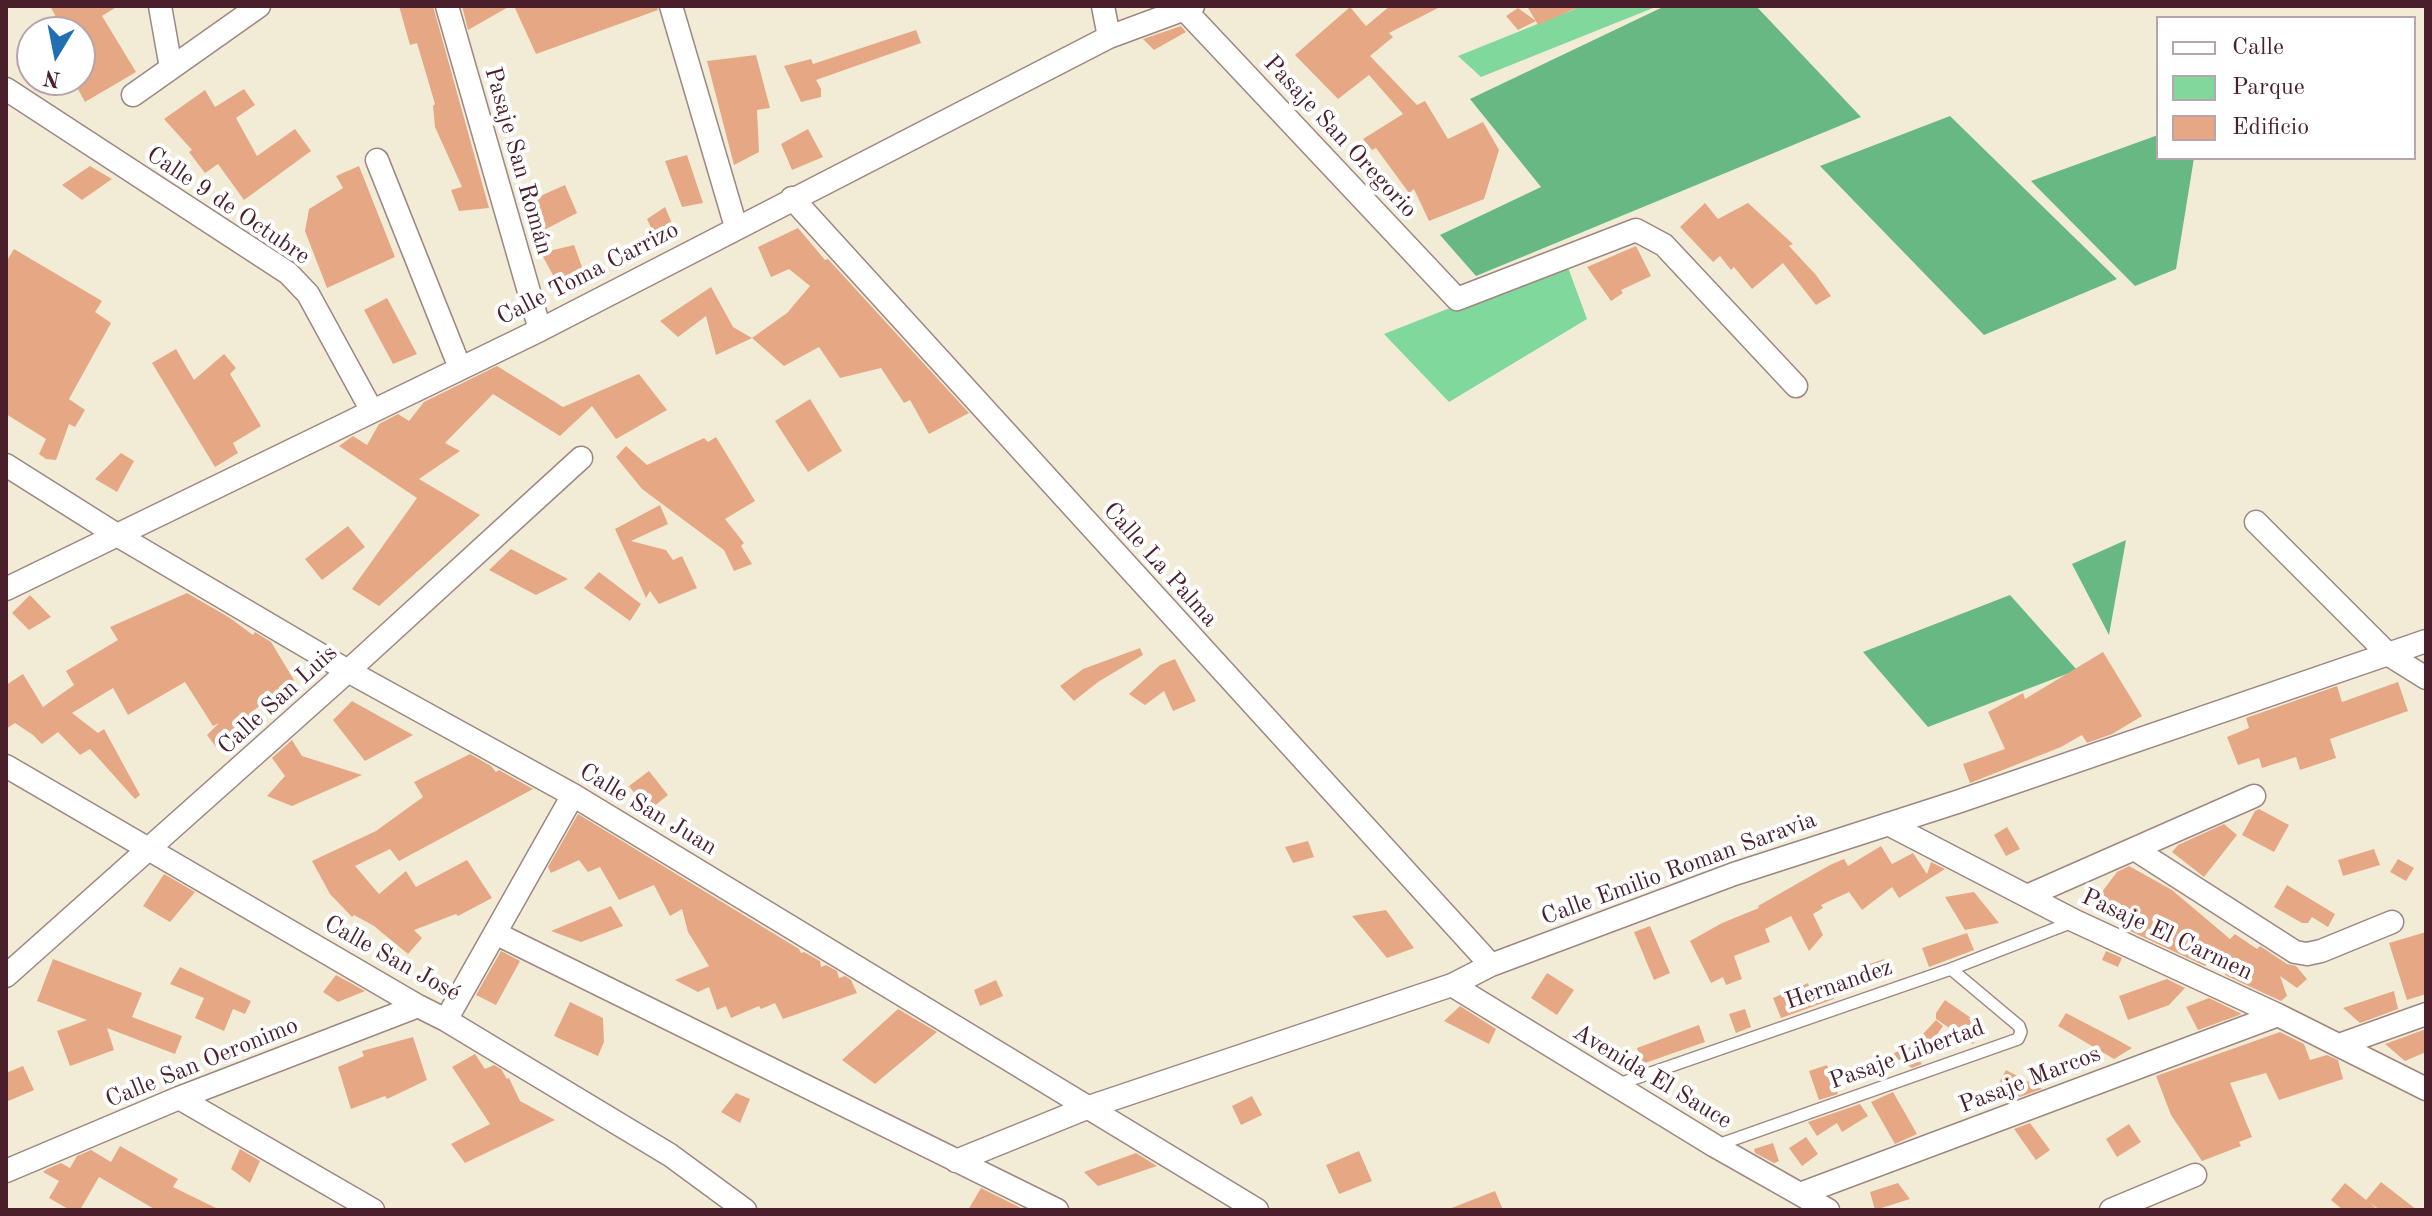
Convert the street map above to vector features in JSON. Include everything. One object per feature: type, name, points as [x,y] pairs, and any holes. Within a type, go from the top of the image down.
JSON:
[{"type":"street","points":[[160,6],[171,68]]},
{"type":"street","points":[[133,95],[259,6]]},
{"type":"street","name":"Pasaje San Román","points":[[447,6],[540,330]]},
{"type":"street","points":[[671,6],[736,227]]},
{"type":"street","points":[[1103,6],[1109,37]]},
{"type":"street","name":"Calle Toma Carrizo","points":[[6,589],[540,330],[1109,37],[1189,8]]},
{"type":"street","name":"Pasaje San Oregorio","points":[[1189,8],[1457,299],[1636,230],[1664,245],[1796,386]]},
{"type":"street","name":"Calle 9 de Octubre","points":[[6,89],[288,273],[308,294],[372,411]]},
{"type":"street","points":[[377,160],[460,368]]},
{"type":"street","name":"Calle La Palma","points":[[792,198],[1491,965]]},
{"type":"street","name":"Calle San Luis","points":[[6,976],[581,458]]},
{"type":"street","name":"Calle San Juan","points":[[6,465],[117,535],[348,671],[573,795],[1257,1210]]},
{"type":"street","points":[[2256,522],[2389,655],[2426,678]]},
{"type":"street","name":"Calle Emilio Roman Saravia","points":[[956,1161],[1089,1107],[1452,985],[1491,965],[1734,874],[2426,641]]},
{"type":"street","name":"Calle San José","points":[[6,766],[446,1020],[670,1155],[745,1210]]},
{"type":"street","points":[[446,1020],[573,795]]},
{"type":"street","points":[[2027,896],[2254,796]]},
{"type":"street","name":"Pasaje El Carmen","points":[[1888,824],[2075,921],[2278,1015],[2426,1089]]},
{"type":"street","points":[[2136,850],[2295,952],[2307,954],[2321,951],[2392,922]]},
{"type":"street","points":[[497,934],[1057,1210]]},
{"type":"street","name":"Avenida El Sauce","points":[[1452,985],[1715,1146],[1828,1210]]},
{"type":"street","name":"Calle San Oeronimo","points":[[6,1171],[179,1098],[418,1006]]},
{"type":"street","points":[[2339,1045],[2426,1014]]},
{"type":"street","name":"Pasaje Marcos","points":[[1800,1194],[2278,1015]]},
{"type":"street","points":[[179,1098],[373,1210]]},
{"type":"street","points":[[2111,1210],[2195,1175]]},
{"type":"lane","name":"Hernandez","points":[[1615,1086],[1951,969],[2075,921]]},
{"type":"lane","name":"Pasaje Libertad","points":[[1715,1146],[2018,1039],[2021,1032],[2019,1026],[1951,969]]},
{"type":"green space","points":[[1572,6],[1658,6],[1481,77],[1458,56],[1575,9]]},
{"type":"green space","points":[[1665,6],[1756,6],[1861,117],[1476,276],[1440,235],[1541,187],[1470,99]]},
{"type":"green space","points":[[1950,116],[2117,279],[1984,335],[1820,166]]},
{"type":"green space","points":[[2156,136],[2156,160],[2194,160],[2176,269],[2135,286],[2031,181]]},
{"type":"green space","points":[[1566,262],[1587,319],[1449,402],[1384,334]]},
{"type":"green space","points":[[2126,540],[2109,635],[2072,564]]},
{"type":"green space","points":[[2010,595],[2077,670],[1928,727],[1863,652]]},
{"type":"building","points":[[50,6],[118,6],[102,16],[136,72],[96,96],[96,16],[55,16]]},
{"type":"building","points":[[399,6],[433,6],[489,208],[459,211],[451,190],[462,187],[435,127],[435,104],[417,43],[410,45]]},
{"type":"building","points":[[462,6],[510,6],[468,30]]},
{"type":"building","points":[[514,6],[657,6],[658,10],[536,54]]},
{"type":"building","points":[[1390,6],[1442,6],[1389,33],[1393,37],[1370,56],[1417,105],[1425,101],[1448,139],[1483,122],[1499,150],[1484,199],[1429,221],[1414,189],[1409,193],[1376,148],[1372,150],[1363,139],[1403,114],[1369,75],[1338,99],[1295,55],[1350,7],[1366,26]]},
{"type":"building","points":[[1527,6],[1581,6],[1538,25]]},
{"type":"building","points":[[1518,8],[1536,21],[1518,30],[1506,16]]},
{"type":"building","points":[[1181,26],[1186,32],[1154,50],[1143,39]]},
{"type":"building","points":[[916,30],[921,43],[816,80],[821,97],[801,102],[784,66],[811,59],[813,64]]},
{"type":"building","points":[[756,55],[770,108],[757,110],[759,152],[734,165],[707,61]]},
{"type":"building","points":[[244,89],[255,105],[236,118],[257,156],[295,129],[311,151],[244,200],[218,164],[205,173],[189,152],[192,150],[164,119],[205,90],[215,107]]},
{"type":"building","points":[[82,96],[95,96],[85,102]]},
{"type":"building","points":[[808,129],[823,157],[792,170],[781,144]]},
{"type":"building","points":[[687,155],[703,203],[682,207],[665,161]]},
{"type":"building","points":[[90,166],[112,179],[82,200],[62,185]]},
{"type":"building","points":[[359,166],[395,257],[327,288],[305,231],[309,209],[343,188],[336,176]]},
{"type":"building","points":[[565,185],[577,213],[542,231],[529,201]]},
{"type":"building","points":[[1705,203],[1718,219],[1748,203],[1793,244],[1789,246],[1831,296],[1816,305],[1783,263],[1752,289],[1720,256],[1713,262],[1680,227]]},
{"type":"building","points":[[665,207],[674,228],[655,236],[647,219]]},
{"type":"building","points":[[798,228],[969,413],[929,434],[910,400],[904,403],[881,368],[840,378],[819,347],[784,366],[752,338],[787,313],[810,286],[789,269],[771,277],[758,247]]},
{"type":"building","points":[[574,245],[588,283],[561,290],[541,253]]},
{"type":"building","points":[[1636,246],[1651,276],[1621,290],[1623,293],[1611,301],[1587,267]]},
{"type":"building","points":[[14,249],[102,301],[95,312],[111,323],[69,399],[85,410],[75,427],[69,424],[56,460],[39,454],[46,439],[6,414],[6,262]]},
{"type":"building","points":[[711,287],[733,327],[752,338],[716,355],[706,316],[678,337],[660,321]]},
{"type":"building","points":[[387,298],[417,354],[393,364],[364,310]]},
{"type":"building","points":[[176,349],[194,380],[224,354],[236,368],[230,374],[261,426],[233,443],[238,453],[215,467],[152,363]]},
{"type":"building","points":[[497,366],[563,407],[639,374],[667,410],[616,439],[592,406],[560,436],[493,394],[445,443],[460,451],[419,479],[480,515],[379,606],[352,589],[417,498],[339,446],[353,436],[367,445],[379,424],[398,414],[409,421],[424,402]]},
{"type":"building","points":[[810,399],[842,451],[808,472],[775,421]]},
{"type":"building","points":[[716,437],[755,501],[725,519],[744,543],[741,546],[752,564],[734,571],[724,550],[642,489],[616,457],[626,446],[647,465],[704,438],[708,442]]},
{"type":"building","points":[[121,453],[134,461],[117,492],[95,479]]},
{"type":"building","points":[[660,505],[668,524],[631,541],[666,550],[673,560],[682,556],[697,588],[659,604],[650,591],[646,598],[615,529]]},
{"type":"building","points":[[348,526],[365,547],[322,580],[305,559]]},
{"type":"building","points":[[511,549],[568,579],[536,595],[489,570]]},
{"type":"building","points":[[599,572],[641,604],[630,621],[584,588]]},
{"type":"building","points":[[187,593],[253,635],[255,632],[271,642],[294,680],[249,714],[254,720],[216,747],[207,735],[219,723],[213,726],[185,682],[128,715],[113,688],[72,713],[98,733],[104,729],[140,795],[135,799],[90,749],[80,755],[58,732],[42,744],[15,723],[6,729],[6,685],[23,674],[43,707],[74,685],[66,671],[118,640],[110,627]]},
{"type":"building","points":[[30,595],[51,617],[29,630],[12,613]]},
{"type":"building","points":[[1140,648],[1143,655],[1098,682],[1074,701],[1060,686],[1083,669]]},
{"type":"building","points":[[2103,652],[2142,716],[2112,734],[2087,743],[2082,735],[2061,747],[1970,783],[1963,764],[2005,749],[1988,712],[2023,693],[2025,699]]},
{"type":"building","points":[[1175,659],[1196,701],[1173,711],[1164,691],[1145,705],[1129,694],[1160,665]]},
{"type":"building","points":[[2398,682],[2408,711],[2330,739],[2336,758],[2300,770],[2296,757],[2262,768],[2259,758],[2238,765],[2227,737],[2249,728],[2246,718],[2337,686],[2342,702]]},
{"type":"building","points":[[352,701],[413,735],[365,761],[333,720]]},
{"type":"building","points":[[292,740],[302,756],[362,775],[292,806],[267,796],[285,776],[272,758]]},
{"type":"building","points":[[470,754],[496,772],[499,770],[533,789],[399,861],[390,849],[355,866],[379,894],[406,871],[416,887],[467,860],[492,898],[458,916],[456,914],[414,930],[422,938],[408,954],[374,926],[354,915],[352,917],[330,894],[312,861],[376,831],[423,797],[414,782]]},
{"type":"building","points":[[649,771],[668,795],[648,811],[629,786]]},
{"type":"building","points":[[2259,809],[2289,825],[2274,852],[2242,835]]},
{"type":"building","points":[[578,814],[801,953],[820,961],[821,967],[826,965],[837,971],[839,978],[845,976],[851,980],[857,993],[783,1019],[775,1003],[731,1018],[726,1006],[717,1010],[709,987],[698,992],[675,980],[709,966],[688,932],[682,909],[670,916],[654,885],[619,900],[600,867],[588,872],[579,860],[551,873],[548,867]]},
{"type":"building","points":[[2224,824],[2237,835],[2204,877],[2172,852],[2178,845]]},
{"type":"building","points":[[2007,827],[2020,849],[2006,856],[1994,835]]},
{"type":"building","points":[[1308,841],[1314,857],[1293,863],[1285,847]]},
{"type":"building","points":[[1881,846],[1892,864],[1913,853],[1927,874],[1931,862],[1945,869],[1899,898],[1892,887],[1862,910],[1849,892],[1821,905],[1823,908],[1813,914],[1823,935],[1809,951],[1791,916],[1765,929],[1770,942],[1734,956],[1742,979],[1726,985],[1723,977],[1711,983],[1690,941],[1722,923],[1759,908],[1830,865],[1844,859],[1848,866]]},
{"type":"building","points":[[2374,849],[2380,865],[2343,876],[2338,860]]},
{"type":"building","points":[[2398,859],[2414,868],[2406,881],[2390,872]]},
{"type":"building","points":[[2129,866],[2172,890],[2230,939],[2235,934],[2257,949],[2260,946],[2287,964],[2296,966],[2307,979],[2297,988],[2280,976],[2287,996],[2281,1001],[2227,976],[2210,960],[2205,966],[2119,926],[2092,905],[2117,872]]},
{"type":"building","points":[[164,874],[195,892],[170,922],[143,906]]},
{"type":"building","points":[[2287,885],[2335,914],[2328,927],[2312,917],[2308,923],[2302,923],[2274,907]]},
{"type":"building","points":[[1974,892],[1999,923],[1965,930],[1945,897]]},
{"type":"building","points":[[611,906],[623,926],[581,942],[551,931]]},
{"type":"building","points":[[1386,910],[1414,948],[1387,958],[1352,916]]},
{"type":"building","points":[[1650,926],[1670,973],[1654,980],[1634,932]]},
{"type":"building","points":[[2426,932],[2426,994],[2407,1000],[2389,943]]},
{"type":"building","points":[[1967,933],[1974,950],[1929,967],[1922,948]]},
{"type":"building","points":[[501,951],[520,961],[496,1005],[476,995]]},
{"type":"building","points":[[2106,951],[2122,958],[2118,967],[2102,960]]},
{"type":"building","points":[[53,959],[142,993],[132,1017],[182,1036],[175,1054],[107,1028],[114,1050],[70,1066],[57,1031],[87,1020],[37,1001]]},
{"type":"building","points":[[1884,959],[1891,977],[1880,981],[1870,964]]},
{"type":"building","points":[[180,967],[251,1001],[245,1014],[233,1009],[224,1031],[195,1018],[204,998],[170,984]]},
{"type":"building","points":[[1547,973],[1574,990],[1557,1015],[1531,998]]},
{"type":"building","points":[[336,975],[365,991],[338,1002],[323,992]]},
{"type":"building","points":[[2167,979],[2185,988],[2169,1005],[2128,1020],[2119,996]]},
{"type":"building","points":[[996,980],[1003,996],[980,1006],[974,990]]},
{"type":"building","points":[[1808,983],[1810,990],[1828,983],[1834,999],[1781,1018],[1773,998]]},
{"type":"building","points":[[2394,991],[2398,1009],[2360,1023],[2343,1008]]},
{"type":"building","points":[[2209,998],[2242,1014],[2198,1030],[2186,1007]]},
{"type":"building","points":[[1945,1000],[1984,1027],[1973,1044],[1936,1019],[1936,1013]]},
{"type":"building","points":[[570,1002],[603,1018],[604,1042],[598,1056],[554,1036]]},
{"type":"building","points":[[1460,1006],[1496,1029],[1489,1044],[1444,1021]]},
{"type":"building","points":[[898,1009],[937,1032],[875,1084],[842,1060]]},
{"type":"building","points":[[1745,1009],[1751,1027],[1736,1033],[1729,1014]]},
{"type":"building","points":[[2066,1013],[2132,1048],[2114,1059],[2058,1026]]},
{"type":"building","points":[[1936,1020],[1943,1026],[1919,1060],[1922,1064],[1912,1068],[1892,1055],[1907,1044],[1910,1048]]},
{"type":"building","points":[[1699,1025],[1705,1042],[1642,1064],[1637,1048]]},
{"type":"building","points":[[2426,1029],[2426,1052],[2405,1061],[2385,1044]]},
{"type":"building","points":[[2280,1032],[2304,1044],[2310,1060],[2327,1055],[2338,1060],[2343,1079],[2279,1100],[2266,1073],[2230,1083],[2252,1137],[2239,1142],[2241,1146],[2202,1161],[2171,1115],[2156,1076]]},
{"type":"building","points":[[413,1037],[427,1080],[387,1099],[385,1096],[351,1109],[338,1067],[364,1056],[362,1051]]},
{"type":"building","points":[[475,1054],[485,1069],[494,1065],[501,1069],[520,1101],[555,1120],[465,1163],[451,1144],[490,1124],[452,1067]]},
{"type":"building","points":[[1827,1065],[1838,1094],[1819,1100],[1809,1071]]},
{"type":"building","points":[[23,1066],[34,1090],[6,1102],[6,1073]]},
{"type":"building","points":[[2006,1070],[2042,1089],[2020,1097],[1998,1085]]},
{"type":"building","points":[[1893,1092],[1917,1134],[1895,1144],[1871,1102]]},
{"type":"building","points":[[736,1093],[750,1099],[740,1123],[721,1112]]},
{"type":"building","points":[[1252,1096],[1262,1115],[1241,1125],[1232,1106]]},
{"type":"building","points":[[1860,1104],[1868,1116],[1842,1132],[1837,1123],[1817,1136],[1808,1122]]},
{"type":"building","points":[[2030,1123],[2050,1150],[2036,1160],[2014,1129]]},
{"type":"building","points":[[2129,1124],[2141,1142],[2117,1157],[2106,1139]]},
{"type":"building","points":[[1806,1137],[1818,1154],[1802,1166],[1789,1148]]},
{"type":"building","points":[[1773,1143],[1779,1161],[1774,1163],[1755,1153],[1754,1149]]},
{"type":"building","points":[[120,1146],[178,1179],[173,1187],[220,1210],[156,1210],[99,1177],[80,1210],[70,1210],[49,1198],[59,1181],[43,1172],[47,1169],[61,1163],[70,1168],[77,1156],[91,1150],[111,1162]]},
{"type":"building","points":[[240,1149],[260,1161],[250,1183],[231,1169]]},
{"type":"building","points":[[1359,1151],[1372,1181],[1339,1194],[1326,1165]]},
{"type":"building","points":[[1136,1153],[1157,1166],[1098,1186],[1084,1172]]},
{"type":"building","points":[[2381,1182],[2417,1210],[2380,1210],[2370,1203],[2378,1210],[2343,1210],[2331,1200],[2345,1183],[2366,1200]]},
{"type":"building","points":[[1898,1183],[1910,1199],[1875,1210],[1870,1192]]},
{"type":"building","points":[[981,1188],[1017,1206],[1024,1210],[968,1210]]},
{"type":"building","points":[[1495,1191],[1503,1210],[1449,1210],[1449,1209]]}]
